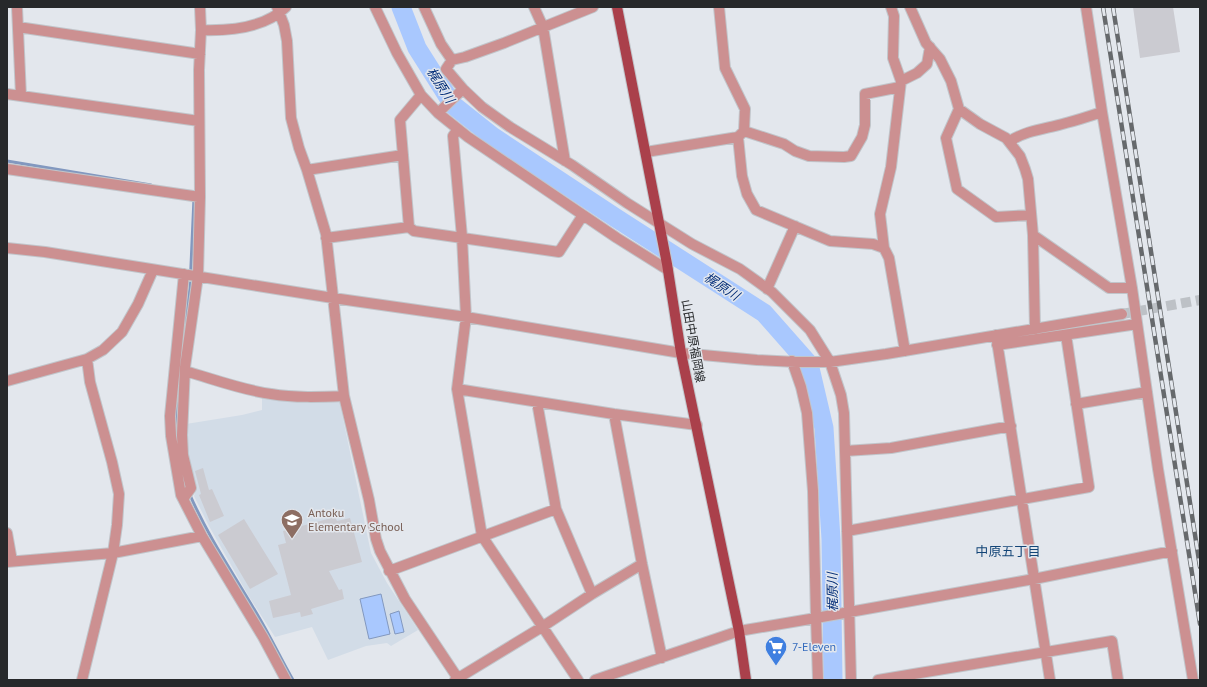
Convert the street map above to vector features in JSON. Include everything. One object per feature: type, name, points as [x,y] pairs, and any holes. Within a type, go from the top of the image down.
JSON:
[{"type":"main road","name":"山田中原福岡線","points":[[617,7],[668,267],[681,353],[739,632],[746,680]]},
{"type":"street","points":[[17,7],[21,96]]},
{"type":"street","points":[[183,499],[191,488],[184,455],[182,435],[185,370],[198,276],[200,197],[200,7]]},
{"type":"street","points":[[375,7],[396,53],[421,95],[458,129],[583,215],[668,267]]},
{"type":"street","points":[[424,7],[442,44],[452,60]]},
{"type":"street","points":[[534,7],[543,27],[565,161]]},
{"type":"street","points":[[593,7],[465,57],[452,60],[446,69],[462,90],[482,107],[510,127],[692,244],[740,269],[767,289],[791,310],[810,330],[828,362],[841,395],[844,413],[851,680]]},
{"type":"street","points":[[720,7],[725,68],[745,109],[741,134],[742,176],[747,194],[756,210],[830,240],[873,244],[884,248]]},
{"type":"street","points":[[892,7],[894,16],[893,58],[901,84],[891,167],[880,214],[884,248],[889,258],[905,351]]},
{"type":"street","points":[[910,7],[915,21],[926,42],[940,60],[951,81],[959,109],[980,124],[1010,141],[1020,156],[1026,174],[1033,234],[1035,329]]},
{"type":"street","points":[[1086,7],[1132,288],[1146,392],[1193,680]]},
{"type":"street","points":[[201,30],[251,26],[270,19],[280,9]]},
{"type":"street","points":[[280,9],[287,41],[291,118],[299,148],[308,170],[326,238],[344,396],[369,500],[376,539],[389,571],[405,599],[457,680],[642,564]]},
{"type":"street","points":[[18,27],[200,54]]},
{"type":"street","points":[[646,152],[741,134],[784,144],[795,151],[809,156],[851,156],[862,137],[865,126],[865,94],[901,84],[917,73],[927,64],[930,47]]},
{"type":"street","points":[[439,112],[462,90]]},
{"type":"street","points":[[7,94],[199,121]]},
{"type":"street","points":[[409,227],[400,120],[421,95]]},
{"type":"street","points":[[959,109],[946,138],[957,189],[996,217],[1031,215]]},
{"type":"street","points":[[1010,141],[1033,130],[1065,123],[1102,112]]},
{"type":"street","points":[[458,129],[452,136],[462,237],[466,317],[457,389],[482,536],[578,680]]},
{"type":"street","points":[[308,170],[403,155]]},
{"type":"street","points":[[7,169],[200,197]]},
{"type":"street","points":[[326,238],[409,227],[414,231],[559,252],[583,215]]},
{"type":"street","points":[[767,289],[795,226]]},
{"type":"street","points":[[1033,234],[1109,288],[1132,288]]},
{"type":"street","points":[[7,248],[46,252],[333,298],[466,317],[681,353],[757,360],[828,362],[996,340],[1066,335],[1137,324]]},
{"type":"street","points":[[7,381],[87,358],[103,350],[122,332],[138,304],[153,270]]},
{"type":"street","points":[[184,274],[170,416],[170,436],[181,495],[202,536],[263,637],[286,680]]},
{"type":"street","points":[[996,340],[1035,329],[1122,314]]},
{"type":"street","points":[[847,531],[1089,487],[1066,335]]},
{"type":"street","points":[[996,340],[1050,680]]},
{"type":"street","points":[[82,680],[113,552],[119,494],[112,462],[90,382],[87,358]]},
{"type":"street","points":[[794,362],[807,414],[813,491],[818,680]]},
{"type":"street","points":[[185,370],[248,389],[271,394],[312,398],[344,396]]},
{"type":"street","points":[[457,389],[614,414],[697,425]]},
{"type":"street","points":[[1076,404],[1146,392]]},
{"type":"street","points":[[537,402],[556,509],[592,594]]},
{"type":"street","points":[[614,414],[642,564],[662,658]]},
{"type":"street","points":[[845,451],[891,448],[1010,426]]},
{"type":"street","points":[[389,571],[556,509]]},
{"type":"street","points":[[7,533],[10,562],[113,552],[202,536]]},
{"type":"street","points":[[595,680],[739,632],[1034,579],[1172,551]]},
{"type":"street","points":[[878,680],[931,676],[1046,652],[1112,641],[1118,680]]},
{"type":"shaded area","name":"Antoku Elementary School","points":[[262,395],[339,399],[371,553],[387,583],[418,630],[391,646],[387,643],[366,646],[328,660],[312,627],[275,637],[248,595],[209,526],[194,496],[197,487],[193,479],[187,445],[186,424],[242,415],[262,410]]},
{"type":"water","points":[[381,594],[390,634],[369,639],[360,599]]},
{"type":"water","points":[[399,611],[404,632],[395,634],[390,614]]},
{"type":"building","points":[[1133,7],[1173,7],[1180,52],[1140,58]]},
{"type":"building","points":[[203,468],[209,490],[212,489],[224,516],[210,522],[199,495],[201,494],[195,471]]},
{"type":"building","points":[[335,517],[337,521],[350,518],[362,562],[329,571],[339,590],[342,589],[344,599],[311,609],[313,614],[301,617],[300,612],[273,618],[269,601],[291,595],[278,545],[286,543],[283,531]]},
{"type":"building","points":[[244,519],[278,574],[250,589],[218,535]]},
{"type":"waterway","name":"梶原川","points":[[401,7],[417,48],[453,105],[492,136],[764,313],[809,364],[824,428],[831,539],[833,680]]},
{"type":"waterway","points":[[7,161],[151,185]]},
{"type":"waterway","points":[[181,358],[190,288],[194,198]]},
{"type":"waterway","points":[[175,430],[180,377]]},
{"type":"waterway","points":[[190,495],[214,543],[261,621],[293,680]]},
{"type":"tunnel","points":[[1122,314],[1200,300]]},
{"type":"railway","points":[[1103,7],[1200,624]]},
{"type":"railway","points":[[1113,7],[1200,567]]},
{"type":"place","name":"Antoku Elementary School","points":[[292,540]]},
{"type":"place","name":"7-Eleven","points":[[776,666]]},
{"type":"district","name":"中原五丁目","points":[[1008,551]]}]
